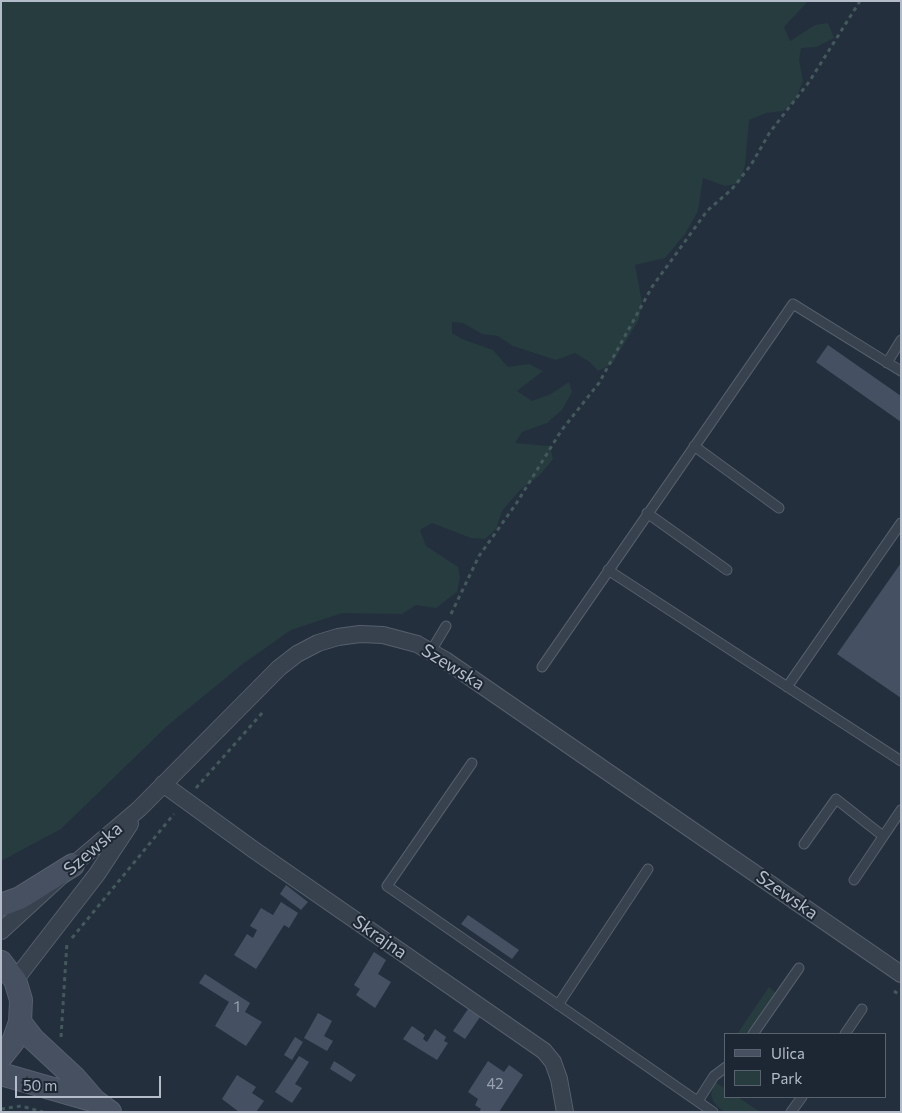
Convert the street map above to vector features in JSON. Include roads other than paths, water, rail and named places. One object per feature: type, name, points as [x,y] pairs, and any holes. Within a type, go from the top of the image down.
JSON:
[{"type":"main road","points":[[1,905],[20,898],[73,865]]},
{"type":"main road","points":[[1,962],[15,980],[21,1000],[20,1022],[13,1042],[1,1057]]},
{"type":"main road","points":[[20,1022],[32,1039],[76,1078],[105,1109]]},
{"type":"main road","points":[[1,1074],[30,1081],[105,1109]]},
{"type":"street","name":"Szewska","points":[[1,931],[73,865],[139,809],[279,668],[297,654],[318,643],[338,637],[360,634],[383,635],[403,639],[431,651],[901,974]]},
{"type":"street","name":"Skrajna","points":[[163,784],[544,1051],[553,1062],[559,1080],[565,1112]]},
{"type":"street","points":[[15,980],[97,874],[139,809]]},
{"type":"lane","points":[[542,667],[647,513],[794,304],[901,371]]},
{"type":"lane","points":[[887,363],[901,340]]},
{"type":"lane","points":[[694,446],[779,508]]},
{"type":"lane","points":[[647,513],[727,570]]},
{"type":"lane","points":[[787,687],[901,523]]},
{"type":"lane","points":[[608,570],[901,761]]},
{"type":"lane","points":[[431,651],[446,626]]},
{"type":"lane","points":[[472,763],[387,886],[713,1112]]},
{"type":"lane","points":[[804,844],[836,799],[883,836]]},
{"type":"lane","points":[[854,880],[901,810]]},
{"type":"lane","points":[[558,1005],[648,869]]},
{"type":"lane","points":[[754,1033],[799,968]]},
{"type":"lane","points":[[846,1033],[862,1009]]},
{"type":"lane","points":[[698,1101],[714,1076],[724,1068]]},
{"type":"lane","points":[[791,1112],[801,1098]]}]
